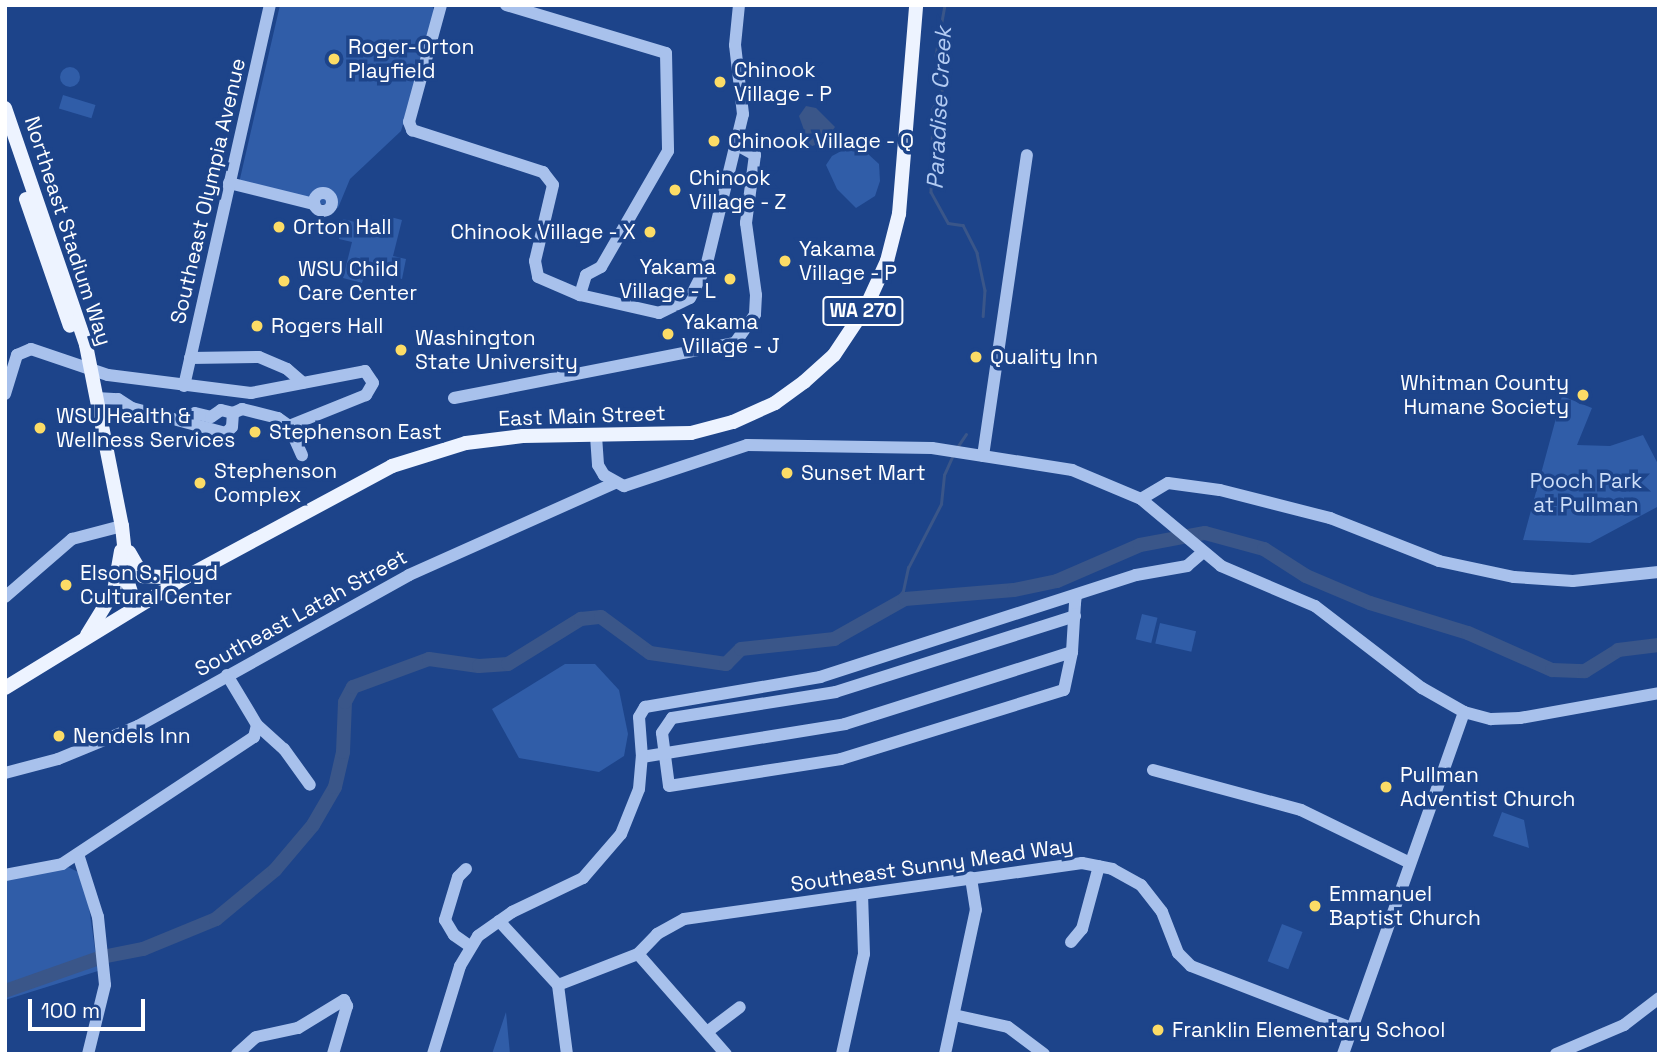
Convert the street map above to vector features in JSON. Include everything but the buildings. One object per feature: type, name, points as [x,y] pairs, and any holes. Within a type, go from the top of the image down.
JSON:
[{"type":"main road","name":"East Main Street","points":[[5,688],[186,577],[319,502],[429,452],[523,436],[691,433],[733,422],[775,403],[834,355],[877,286],[896,229],[916,5]]},
{"type":"main road","name":"Northeast Stadium Way","points":[[5,108],[86,345],[122,533],[128,583],[136,607]]},
{"type":"main road","name":"Northeast Stadium Way","points":[[5,135],[57,291],[89,367]]},
{"type":"main road","points":[[122,533],[143,576],[159,580],[186,577]]},
{"type":"main road","points":[[82,641],[114,591],[122,533]]},
{"type":"street","name":"Southeast Olympia Avenue","points":[[184,386],[270,5]]},
{"type":"street","points":[[441,5],[410,127],[418,135],[547,175],[552,190],[536,271],[546,284],[648,313],[674,309],[690,298],[704,277],[737,145],[744,100],[735,45],[739,5]]},
{"type":"street","points":[[506,5],[666,53],[668,151],[601,267],[586,275],[580,295]]},
{"type":"street","points":[[454,398],[735,343],[755,314],[756,295],[746,223],[755,155],[737,145]]},
{"type":"street","points":[[983,456],[1027,155]]},
{"type":"street","points":[[229,183],[314,204]]},
{"type":"street","points":[[5,394],[23,349],[108,375],[184,386],[261,393],[360,369],[373,383],[366,395],[289,426]]},
{"type":"street","points":[[190,358],[259,357],[291,372],[303,383]]},
{"type":"street","points":[[287,387],[293,379],[291,372]]},
{"type":"street","points":[[96,398],[118,399],[132,408],[193,422],[226,433],[233,424],[233,413]]},
{"type":"street","points":[[193,422],[195,413],[211,417],[222,410],[233,413],[242,409],[278,418],[289,426],[302,455]]},
{"type":"street","points":[[596,436],[598,465],[615,483],[639,485],[725,449],[747,445],[871,444],[943,450],[1088,474],[1141,499],[1199,550],[1243,578],[1315,606],[1422,688],[1464,712],[1491,719],[1520,718],[1659,693]]},
{"type":"street","name":"Southeast Latah Street","points":[[5,772],[95,744],[409,575],[615,483]]},
{"type":"street","points":[[1141,499],[1168,483],[1220,490],[1330,518],[1440,561],[1514,577],[1573,581],[1657,570]]},
{"type":"street","points":[[5,597],[72,539],[122,533]]},
{"type":"street","points":[[433,1054],[470,946],[499,921],[565,889],[605,857],[633,811],[642,757],[639,717],[645,707],[820,677],[1136,575],[1187,566],[1199,550]]},
{"type":"street","points":[[1074,616],[836,692],[672,718],[662,733],[663,755],[670,786],[841,759],[1064,690],[1072,652],[1076,595]]},
{"type":"street","points":[[642,757],[845,723],[1072,652]]},
{"type":"street","points":[[227,675],[257,725],[284,749],[310,785]]},
{"type":"street","points":[[1343,1054],[1464,712]]},
{"type":"street","points":[[5,875],[42,871],[78,855],[254,737],[257,725]]},
{"type":"street","points":[[1153,770],[1301,810],[1410,863]]},
{"type":"street","points":[[78,855],[90,886],[104,969],[103,1000],[88,1054]]},
{"type":"street","name":"Southeast Sunny Mead Way","points":[[558,985],[638,954],[657,934],[684,919],[1082,863],[1099,866],[1141,885],[1162,912],[1178,953],[1191,966],[1352,1028]]},
{"type":"street","points":[[1071,942],[1082,929],[1099,866]]},
{"type":"street","points":[[466,869],[458,877],[445,920],[454,934],[470,946]]},
{"type":"street","points":[[945,1054],[976,910],[971,877]]},
{"type":"street","points":[[842,1054],[864,954],[862,894]]},
{"type":"street","points":[[499,921],[558,985],[568,1054]]},
{"type":"street","points":[[638,954],[726,1054]]},
{"type":"street","points":[[1564,1052],[1624,1025],[1659,998]]},
{"type":"street","points":[[237,1054],[256,1037],[298,1028],[344,1000],[347,1006],[333,1054]]},
{"type":"street","points":[[707,1032],[740,1007]]},
{"type":"street","points":[[954,1015],[1008,1027],[1044,1054]]},
{"type":"green space","name":"Roger-Orton Playfield","points":[[280,5],[432,5],[436,17],[401,131],[350,179],[338,208],[239,183]]},
{"type":"green space","points":[[70,67],[77,70],[80,77],[77,84],[70,87],[63,84],[60,77],[63,70]]},
{"type":"green space","points":[[63,95],[96,105],[91,118],[59,108]]},
{"type":"green space","points":[[856,143],[879,164],[880,181],[875,196],[856,208],[837,189],[826,165],[832,156]]},
{"type":"green space","points":[[383,215],[402,220],[393,256],[406,259],[402,279],[366,270],[362,283],[343,278],[352,242],[339,239],[343,219],[379,228]]},
{"type":"green space","name":"Pooch Park at Pullman","points":[[1562,396],[1592,408],[1577,445],[1610,446],[1643,435],[1659,466],[1659,506],[1590,543],[1523,540]]},
{"type":"green space","points":[[1142,614],[1158,618],[1151,643],[1136,639]]},
{"type":"green space","points":[[1160,623],[1196,631],[1191,652],[1155,643]]},
{"type":"green space","points":[[565,664],[595,664],[619,690],[628,734],[624,756],[599,772],[519,758],[492,709]]},
{"type":"green space","points":[[1502,812],[1524,820],[1529,848],[1493,836]]},
{"type":"green space","points":[[62,864],[80,873],[86,886],[98,971],[5,1000],[5,875]]},
{"type":"green space","points":[[1282,924],[1303,932],[1288,969],[1268,961]]},
{"type":"green space","points":[[506,1012],[510,1054],[492,1054]]},
{"type":"shaded area","points":[[806,106],[816,108],[835,127],[825,141],[810,147],[799,116]]},
{"type":"waterway","name":"Paradise Creek","points":[[945,5],[936,55],[943,93],[933,109],[931,192],[948,223],[963,225],[977,253],[985,290],[983,316]]},
{"type":"waterway","name":"Paradise Creek","points":[[958,446],[966,434]]},
{"type":"waterway","name":"Paradise Creek","points":[[891,605],[903,591],[908,568],[941,504],[944,475],[953,455]]},
{"type":"waterway","points":[[5,991],[102,957],[143,949],[216,919],[275,870],[313,825],[335,787],[343,752],[345,702],[353,687],[429,659],[479,666],[508,664],[581,619],[601,617],[650,653],[726,664],[741,649],[834,639],[905,599],[1014,590],[1057,581],[1140,545],[1205,533],[1264,549],[1306,576],[1370,603],[1468,633],[1552,670],[1585,671],[1618,650],[1659,645]]},
{"type":"place","name":"Roger-Orton Playfield","points":[[334,59]]},
{"type":"place","name":"Chinook Village - P","points":[[720,82]]},
{"type":"place","name":"Chinook Village - Q","points":[[714,141]]},
{"type":"place","name":"Chinook Village - Z","points":[[675,190]]},
{"type":"place","name":"Orton Hall","points":[[279,227]]},
{"type":"place","name":"Chinook Village - X","points":[[650,232]]},
{"type":"place","name":"Yakama Village - P","points":[[785,261]]},
{"type":"place","name":"Yakama Village - L","points":[[730,279]]},
{"type":"place","name":"WSU Child Care Center","points":[[284,281]]},
{"type":"place","name":"Rogers Hall","points":[[257,326]]},
{"type":"place","name":"Yakama Village - J","points":[[668,334]]},
{"type":"place","name":"Washington State University","points":[[401,350]]},
{"type":"place","name":"Quality Inn","points":[[976,357]]},
{"type":"place","name":"Whitman County Humane Society","points":[[1583,395]]},
{"type":"place","name":"WSU Health & Wellness Services","points":[[40,428]]},
{"type":"place","name":"Stephenson East","points":[[255,432]]},
{"type":"place","name":"Sunset Mart","points":[[787,473]]},
{"type":"place","name":"Stephenson Complex","points":[[200,483]]},
{"type":"place","name":"Elson S. Floyd Cultural Center","points":[[66,585]]},
{"type":"place","name":"Nendels Inn","points":[[59,736]]},
{"type":"place","name":"Pullman Adventist Church","points":[[1386,787]]},
{"type":"place","name":"Emmanuel Baptist Church","points":[[1315,906]]},
{"type":"place","name":"Franklin Elementary School","points":[[1158,1030]]}]
